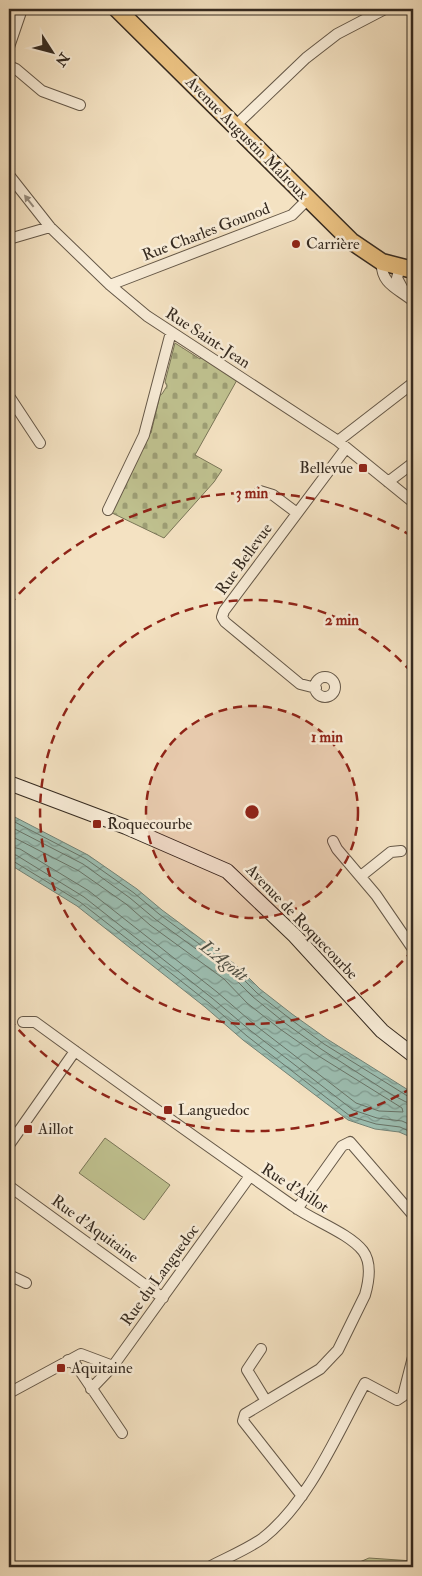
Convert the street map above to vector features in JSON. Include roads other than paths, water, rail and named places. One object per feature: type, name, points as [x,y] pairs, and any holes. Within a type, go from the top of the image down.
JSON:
[{"type":"main road","name":"Avenue Augustin Malroux","points":[[117,9],[351,241],[382,262],[407,268]]},
{"type":"main road","name":"Avenue de Roquecourbe","points":[[9,783],[126,827],[227,871],[295,936],[382,1031],[413,1055]]},
{"type":"street","points":[[9,47],[22,9]]},
{"type":"street","points":[[236,126],[306,58],[337,34],[385,9]]},
{"type":"street","points":[[9,66],[16,69],[40,94],[80,105]]},
{"type":"street","name":"Rue Saint-Jean","points":[[9,175],[50,228],[110,285],[147,316],[342,444],[413,502]]},
{"type":"street","name":"Rue Charles Gounod","points":[[110,285],[292,215],[308,198]]},
{"type":"street","points":[[9,239],[50,228]]},
{"type":"street","points":[[382,262],[381,270],[384,276],[393,287],[413,301]]},
{"type":"street","points":[[405,294],[397,278],[407,268]]},
{"type":"street","points":[[108,510],[144,435],[171,332]]},
{"type":"street","name":"Rue Bellevue","points":[[316,688],[300,684],[225,622],[222,617],[224,611],[297,512],[342,444],[413,383]]},
{"type":"street","points":[[9,396],[40,443]]},
{"type":"street","points":[[388,482],[413,463]]},
{"type":"street","points":[[260,490],[273,495],[297,512]]},
{"type":"street","points":[[333,841],[337,849],[376,895],[413,948]]},
{"type":"street","points":[[361,876],[391,852],[401,851]]},
{"type":"street","name":"Rue d'Aillot","points":[[23,1022],[34,1022],[297,1209],[354,1242],[364,1252],[369,1274],[368,1286],[338,1350],[320,1369],[245,1414],[243,1421],[302,1496]]},
{"type":"street","points":[[9,1145],[75,1051]]},
{"type":"street","points":[[64,1068],[78,1063],[96,1066]]},
{"type":"street","points":[[297,1209],[342,1146],[350,1142],[413,1215]]},
{"type":"street","name":"Rue du Languedoc","points":[[90,1389],[113,1366],[250,1176]]},
{"type":"street","name":"Rue d'Aquitaine","points":[[9,1186],[163,1298]]},
{"type":"street","points":[[9,1275],[26,1283]]},
{"type":"street","points":[[262,1349],[247,1370],[266,1401]]},
{"type":"street","points":[[9,1393],[81,1354],[113,1366]]},
{"type":"street","points":[[209,1567],[262,1539],[289,1513],[302,1496],[365,1383],[397,1400],[403,1396],[413,1357]]},
{"type":"street","points":[[68,1360],[76,1365],[90,1389],[122,1433]]},
{"type":"water","name":"L'Agoût","points":[[9,814],[88,855],[137,889],[236,965],[260,989],[292,1014],[327,1039],[413,1093],[413,1138],[399,1132],[375,1129],[348,1120],[243,1040],[205,1007],[77,906],[9,864]]},
{"type":"place","name":"Carrière","points":[[296,244]]},
{"type":"place","name":"Bellevue","points":[[363,468]]},
{"type":"place","name":"Roquecourbe","points":[[97,824]]},
{"type":"place","name":"Languedoc","points":[[168,1110]]},
{"type":"place","name":"Aillot","points":[[28,1129]]},
{"type":"place","name":"Aquitaine","points":[[61,1368]]}]
